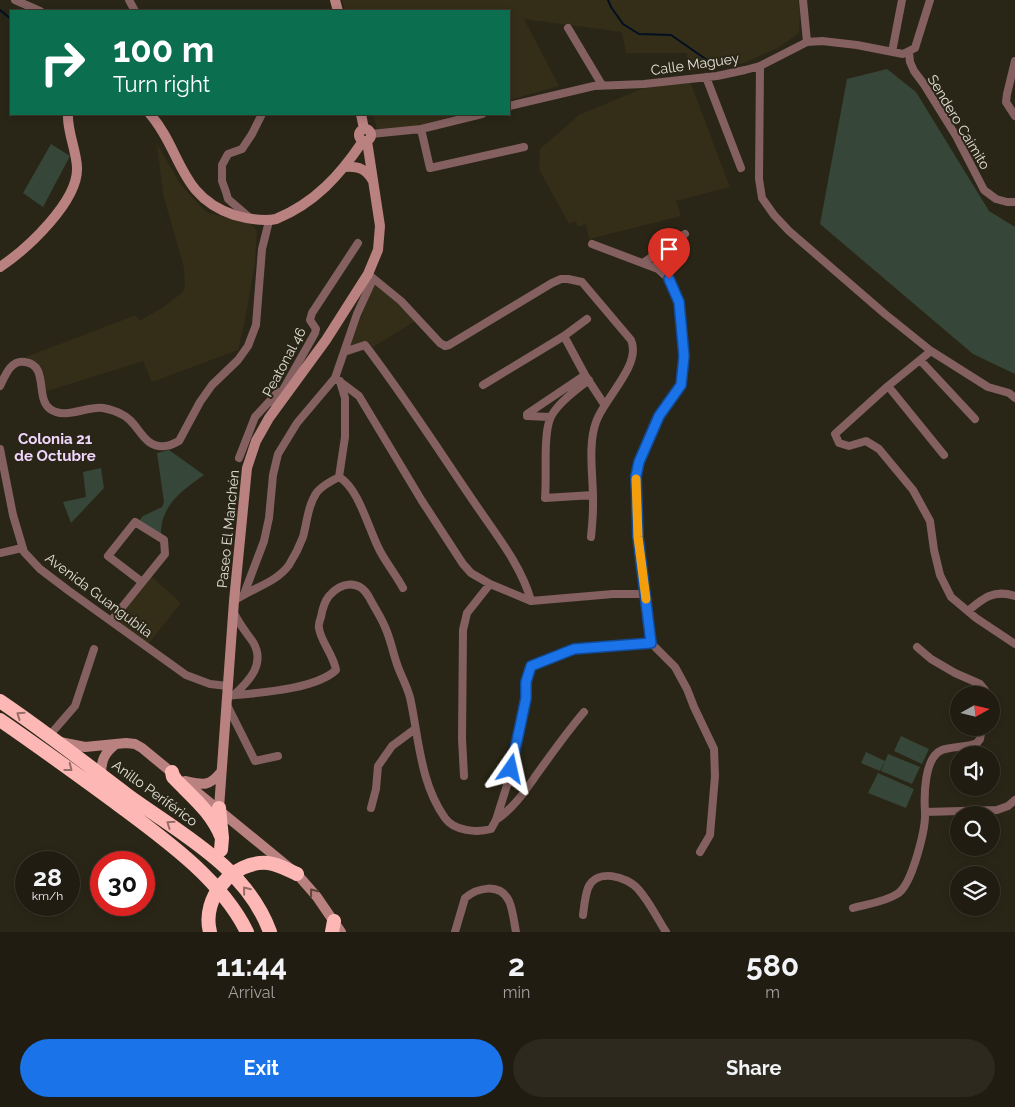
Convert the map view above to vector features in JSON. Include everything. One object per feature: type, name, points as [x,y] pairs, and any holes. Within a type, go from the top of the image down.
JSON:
[{"type":"highway","name":"Anillo Periférico","points":[[0,701],[210,852],[244,887],[257,905],[268,932]]},
{"type":"highway","points":[[0,720],[58,759],[133,816],[190,863],[220,892],[241,918],[247,932]]},
{"type":"highway","points":[[177,776],[173,777],[216,822],[222,844],[219,808]]},
{"type":"highway","points":[[133,816],[155,828],[184,849],[216,878],[268,932]]},
{"type":"highway","points":[[210,932],[208,916],[210,903],[228,877],[241,868],[254,864],[269,863],[297,874]]},
{"type":"street","points":[[15,0],[38,10]]},
{"type":"street","points":[[803,0],[807,42]]},
{"type":"street","points":[[892,52],[902,0]]},
{"type":"street","points":[[910,52],[919,41],[930,0]]},
{"type":"street","points":[[568,28],[602,85]]},
{"type":"street","name":"Calle Maguey","points":[[510,106],[602,85],[644,84],[706,77],[760,66],[807,42],[831,42],[903,54],[910,52]]},
{"type":"street","name":"Sendero Caimito","points":[[910,52],[910,62],[914,71],[924,83],[956,136],[984,190],[996,199],[1015,202]]},
{"type":"street","points":[[1015,60],[1006,102],[1015,116]]},
{"type":"street","points":[[760,66],[759,179],[762,198],[774,216],[789,231],[932,351],[988,387],[1015,398]]},
{"type":"street","points":[[706,77],[741,168]]},
{"type":"street","points":[[0,267],[40,233],[69,198],[75,184],[77,167],[68,115]]},
{"type":"street","points":[[151,115],[160,125],[182,170],[193,187],[208,202],[218,208],[252,219],[269,221],[282,217],[332,182],[345,167],[366,136],[421,129],[478,115]]},
{"type":"street","points":[[252,219],[228,198],[222,181],[222,165],[228,154],[242,149],[262,115]]},
{"type":"street","name":"Paseo El Manchén","points":[[219,808],[229,696],[234,606],[247,468],[256,441],[269,418],[371,277],[378,250],[380,226],[361,115]]},
{"type":"street","points":[[421,129],[430,168],[524,147]]},
{"type":"street","points":[[345,167],[356,166],[363,169],[374,182]]},
{"type":"street","points":[[0,386],[12,366],[22,361],[29,362],[36,367],[40,376],[44,398],[50,409],[58,413],[67,413],[102,408],[122,414],[135,423],[142,437],[154,444],[164,447],[180,441],[200,402],[212,385],[238,360],[248,346],[256,326],[262,249],[269,221]]},
{"type":"street","points":[[643,263],[685,234]]},
{"type":"street","name":"Peatonal 46","points":[[269,418],[316,329],[310,320],[312,313],[358,243]]},
{"type":"street","points":[[592,244],[658,269],[669,279],[679,302],[684,356],[681,385],[659,416],[639,462],[636,476],[638,537],[651,643],[675,667],[687,688],[714,749],[715,776],[710,835],[700,852]]},
{"type":"street","points":[[278,756],[255,761],[229,696],[246,683],[255,670],[258,657],[254,645],[243,631],[234,606],[244,594],[264,541],[269,518],[272,475],[278,454],[297,423],[337,379],[344,352],[371,277],[401,301],[445,346],[552,283],[568,279],[582,282],[634,346],[632,359],[595,422],[591,537]]},
{"type":"street","points":[[483,385],[564,336],[587,319]]},
{"type":"street","points":[[564,336],[604,404]]},
{"type":"street","points":[[344,352],[365,345],[426,428],[527,586],[531,600]]},
{"type":"street","points":[[932,351],[888,386],[835,434],[836,438],[839,443],[849,446],[866,441],[879,449],[913,490],[930,521],[940,575],[951,597],[1015,644]]},
{"type":"street","points":[[920,360],[974,419]]},
{"type":"street","points":[[587,378],[550,417],[545,498],[593,495]]},
{"type":"street","points":[[550,417],[527,416],[527,414],[587,378]]},
{"type":"street","points":[[337,379],[359,396],[422,501],[463,564],[471,573],[490,584],[531,600],[613,594],[646,594]]},
{"type":"street","points":[[337,379],[345,398],[345,437],[339,477]]},
{"type":"street","points":[[888,386],[944,455]]},
{"type":"street","points":[[239,458],[255,417],[284,387]]},
{"type":"street","name":"Avenida Guangubila","points":[[0,449],[12,514],[22,548],[40,569],[160,658],[186,675],[210,684],[229,696],[299,686],[330,676],[336,670],[319,628],[322,613],[328,598],[339,587],[349,584],[358,586],[367,594],[386,628],[392,652],[411,700],[415,729]]},
{"type":"street","points":[[339,477],[347,481],[358,501],[380,552],[403,588]]},
{"type":"street","points":[[244,594],[276,578],[289,565],[302,539],[310,506],[317,492],[328,482],[339,477]]},
{"type":"street","points":[[111,621],[165,554],[164,540],[135,522],[108,556],[142,582]]},
{"type":"street","points":[[0,553],[22,548]]},
{"type":"street","points":[[464,776],[462,739],[463,630],[467,613],[490,584]]},
{"type":"street","points":[[968,611],[983,598],[992,595],[1008,594],[1015,596]]},
{"type":"street","points":[[371,808],[376,789],[378,766],[392,746],[415,729],[424,774],[447,820],[457,827],[482,831],[491,829],[496,820],[508,782],[526,698],[526,682],[531,666],[574,649],[651,643]]},
{"type":"street","points":[[916,646],[939,664],[982,686]]},
{"type":"street","points":[[94,649],[75,706],[52,738],[69,745],[85,747],[135,744],[142,748],[219,808],[297,874],[313,892],[336,928]]},
{"type":"street","points":[[496,820],[506,814],[523,794],[584,712]]},
{"type":"street","points":[[853,908],[889,898],[902,891],[922,840],[925,820],[925,779],[936,754],[942,750],[977,743],[981,736]]},
{"type":"street","points":[[101,775],[104,756],[116,744]]},
{"type":"street","points":[[177,776],[206,784],[214,780],[221,772]]},
{"type":"street","points":[[200,794],[216,792],[220,785]]},
{"type":"street","points":[[924,812],[997,810],[1008,806],[1015,800]]},
{"type":"street","points":[[583,915],[588,888],[600,877],[611,876],[632,883],[639,890],[666,932]]},
{"type":"street","points":[[455,932],[465,898],[481,888],[500,891],[506,896],[510,902],[516,932]]},
{"type":"shaded area","points":[[342,0],[798,0],[800,14],[799,33],[778,48],[741,64],[688,71],[687,53],[626,53],[622,32],[524,19],[559,86],[510,100],[510,10],[345,10]]},
{"type":"shaded area","points":[[690,82],[730,187],[676,201],[681,216],[589,239],[586,224],[578,227],[576,221],[569,224],[539,169],[540,149],[579,115],[641,89]]},
{"type":"shaded area","points":[[373,115],[456,115],[379,136]]},
{"type":"shaded area","points":[[157,144],[181,185],[206,212],[251,224],[257,231],[255,262],[238,350],[152,382],[143,361],[41,393],[40,367],[26,357],[136,315],[139,321],[162,308],[182,293],[185,287],[184,268],[163,194]]},
{"type":"shaded area","points":[[374,284],[397,301],[417,320],[373,347],[368,342],[348,349]]},
{"type":"shaded area","points":[[151,576],[181,603],[148,644],[114,620]]},
{"type":"green space","points":[[887,69],[916,92],[989,211],[1015,227],[1015,374],[973,354],[820,224],[847,79]]},
{"type":"green space","points":[[51,144],[70,156],[43,207],[23,193]]},
{"type":"green space","points":[[169,450],[204,475],[180,493],[168,508],[164,516],[161,536],[138,522],[143,516],[162,507],[164,502],[157,453]]},
{"type":"green space","points":[[101,468],[104,488],[71,523],[63,502],[86,497],[83,472]]},
{"type":"green space","points":[[901,736],[929,749],[922,764],[894,751]]},
{"type":"green space","points":[[866,752],[885,761],[880,771],[861,763]]},
{"type":"green space","points":[[888,754],[920,767],[912,784],[881,771]]},
{"type":"green space","points":[[878,773],[914,789],[906,808],[868,793]]},
{"type":"waterway","points":[[608,0],[623,24],[639,34],[671,35],[710,62]]},
{"type":"waterway","points":[[0,10],[10,18]]},
{"type":"slow traffic","points":[[636,479],[638,537],[646,599]]},
{"type":"district","name":"Colonia 21 de Octubre","points":[[55,448]]},
{"type":"route","points":[[511,769],[526,698],[526,682],[531,666],[574,649],[651,643],[638,537],[636,476],[639,462],[659,416],[681,385],[684,356],[682,326],[679,302],[669,279]]}]
